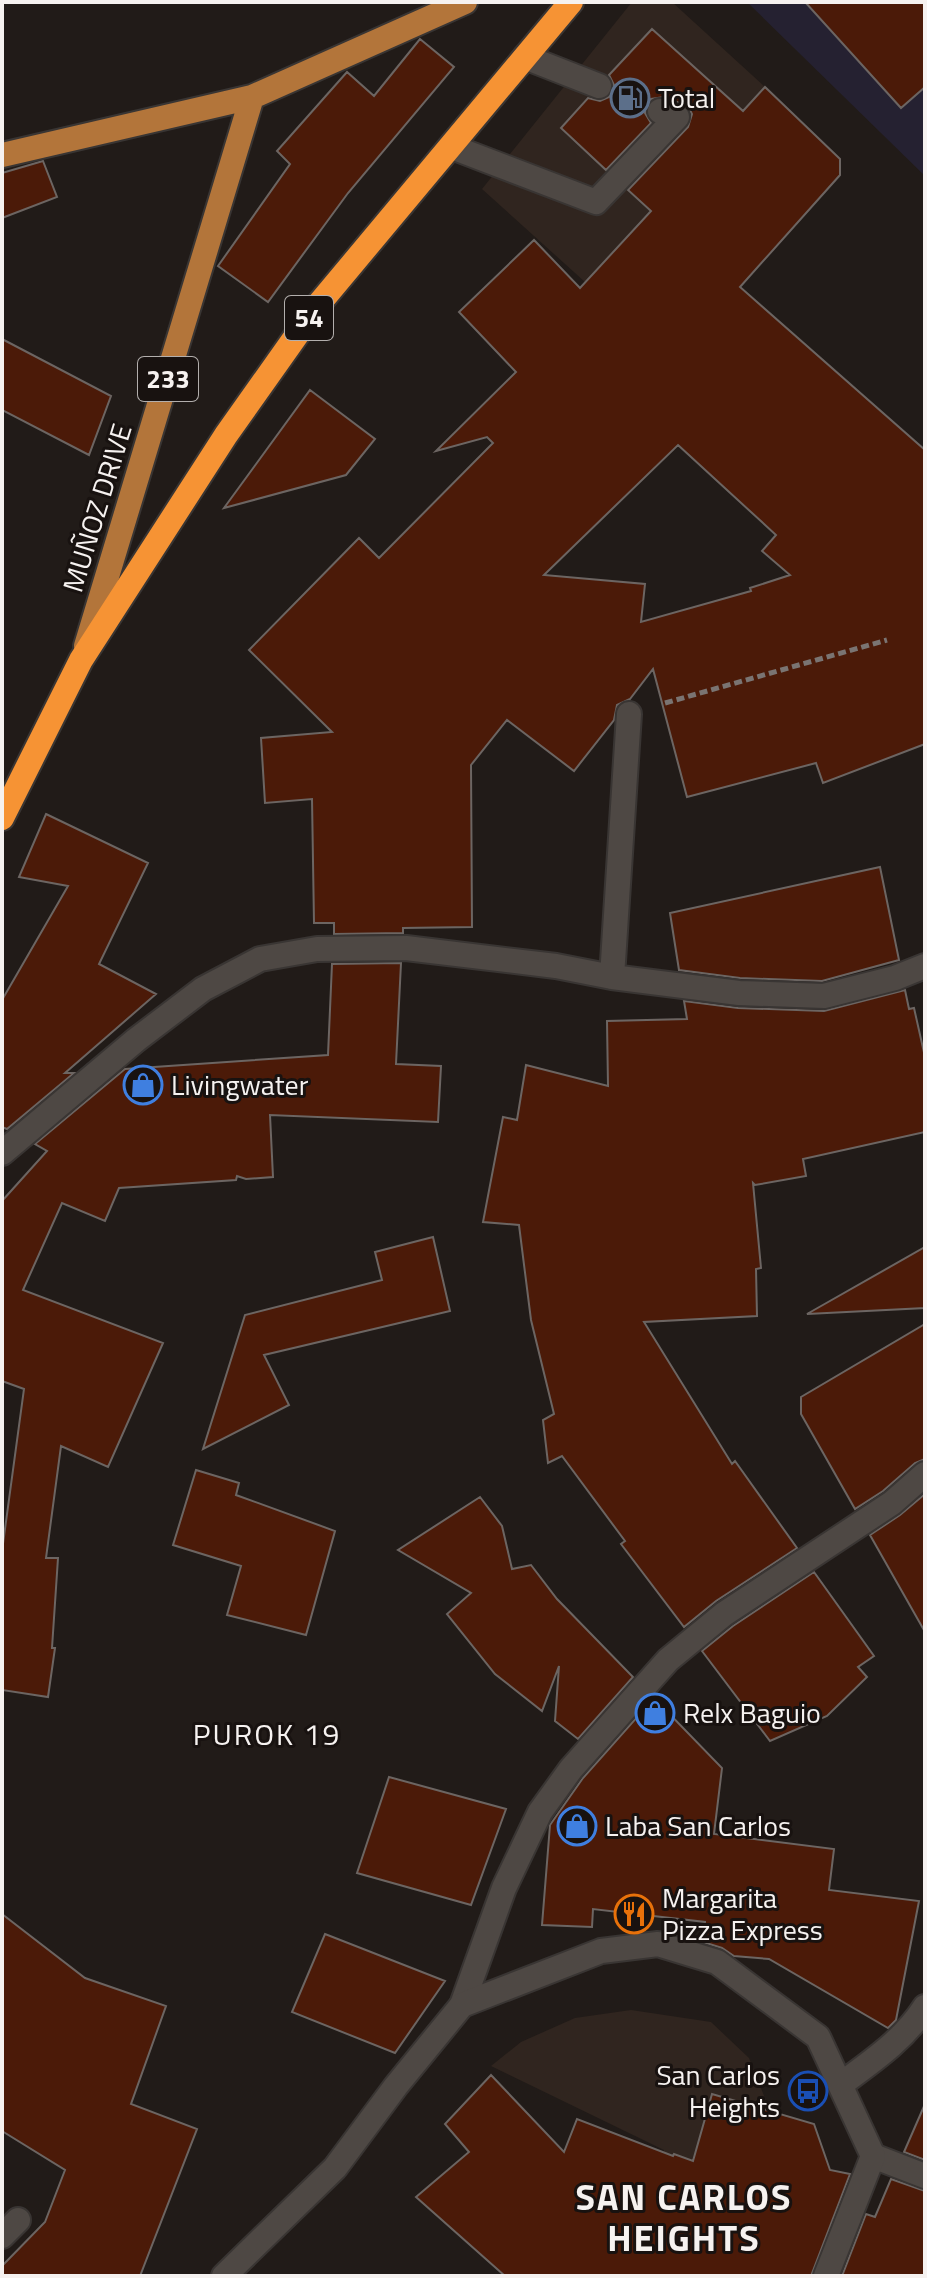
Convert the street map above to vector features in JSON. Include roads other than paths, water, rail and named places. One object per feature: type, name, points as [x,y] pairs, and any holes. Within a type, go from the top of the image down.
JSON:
[{"type":"highway","name":"54","points":[[2,818],[81,660],[226,435],[318,305],[571,2]]},
{"type":"main road","points":[[2,155],[252,97],[465,2]]},
{"type":"main road","name":"MUÑOZ DRIVE","points":[[81,660],[252,97]]},
{"type":"street","points":[[525,57],[599,86]]},
{"type":"street","points":[[452,147],[596,202],[677,117],[660,111]]},
{"type":"street","points":[[612,977],[629,714]]},
{"type":"street","points":[[2,1153],[136,1040],[192,998],[260,959],[317,949],[406,948],[739,993],[824,996],[895,978],[925,966]]},
{"type":"street","points":[[224,2276],[335,2168],[462,2005],[504,1888],[540,1812],[571,1769],[680,1651],[724,1614],[892,1503],[925,1474]]},
{"type":"street","points":[[462,2005],[601,1951],[658,1944],[717,1962],[818,2037],[873,2156],[925,2176]]},
{"type":"street","points":[[840,2085],[887,2050],[914,2024],[925,2007]]},
{"type":"street","points":[[826,2276],[873,2156]]},
{"type":"place","name":"Total","points":[[630,98]]},
{"type":"place","name":"Livingwater","points":[[143,1085]]},
{"type":"place","name":"Relx Baguio","points":[[655,1713]]},
{"type":"place","name":"Laba San Carlos","points":[[577,1826]]},
{"type":"place","name":"Margarita Pizza Express","points":[[634,1914]]},
{"type":"place","name":"San Carlos Heights","points":[[808,2091]]},
{"type":"district","name":"PUROK 19","points":[[267,1735]]},
{"type":"district","name":"SAN CARLOS HEIGHTS","points":[[684,2218]]}]
